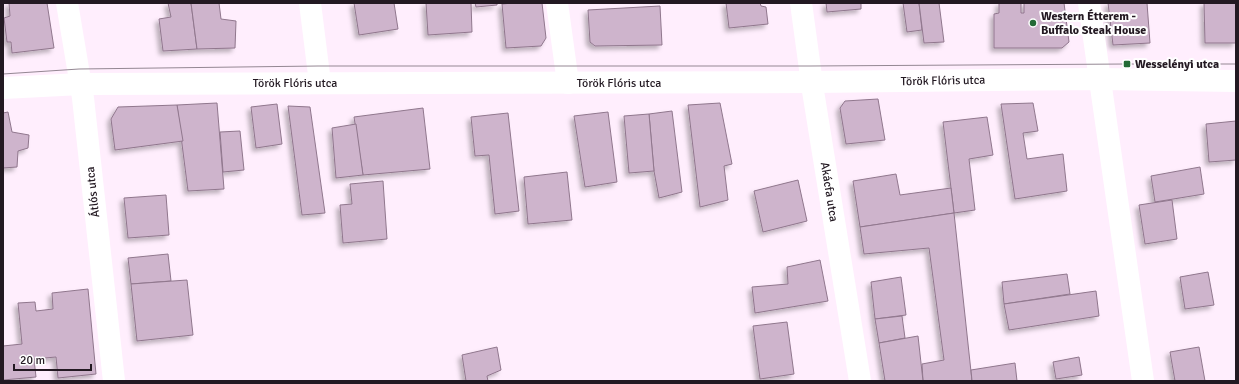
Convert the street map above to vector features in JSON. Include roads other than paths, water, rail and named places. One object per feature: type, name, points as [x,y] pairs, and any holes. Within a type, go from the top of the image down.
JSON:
[{"type":"street","name":"Átlós utca","points":[[66,3],[81,84],[114,381]]},
{"type":"street","points":[[310,3],[320,83]]},
{"type":"street","points":[[557,3],[568,83]]},
{"type":"street","name":"Akácfa utca","points":[[801,3],[811,82],[860,381]]},
{"type":"street","points":[[1089,3],[1143,381]]},
{"type":"street","name":"Török Flóris utca","points":[[3,88],[81,84],[811,82],[1100,79],[1236,81]]},
{"type":"tram line","points":[[3,74],[79,69],[318,66],[1236,64]]},
{"type":"place","name":"Western Étterem - Buffalo Steak House","points":[[1033,23]]},
{"type":"place","name":"Wesselényi utca","points":[[1127,64]]}]
